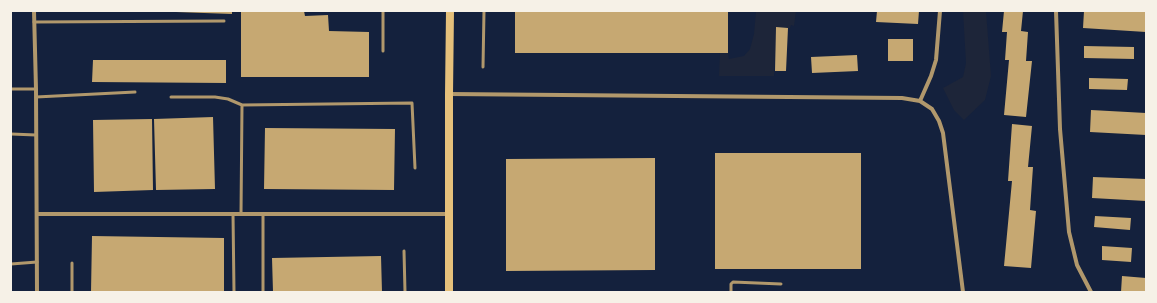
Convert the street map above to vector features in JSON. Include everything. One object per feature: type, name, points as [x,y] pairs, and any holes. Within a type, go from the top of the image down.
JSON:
[{"type":"main road","points":[[449,292],[450,11]]},
{"type":"street","points":[[34,11],[37,292]]},
{"type":"street","points":[[920,101],[932,76],[936,60],[940,11]]},
{"type":"street","points":[[1056,11],[1060,129],[1069,232],[1077,265],[1091,292]]},
{"type":"street","points":[[449,94],[902,98],[920,101],[932,108],[940,121],[943,133],[963,292]]},
{"type":"street","points":[[37,214],[449,214]]},
{"type":"lane","points":[[383,11],[383,51]]},
{"type":"lane","points":[[483,66],[484,11]]},
{"type":"lane","points":[[34,22],[224,21]]},
{"type":"lane","points":[[11,89],[36,89]]},
{"type":"lane","points":[[36,97],[135,92]]},
{"type":"lane","points":[[171,97],[215,97],[228,99],[242,105],[412,103],[415,168]]},
{"type":"lane","points":[[241,214],[242,105]]},
{"type":"lane","points":[[11,134],[36,135]]},
{"type":"lane","points":[[233,214],[234,292]]},
{"type":"lane","points":[[263,214],[263,292]]},
{"type":"lane","points":[[404,251],[405,292]]},
{"type":"lane","points":[[11,264],[37,262]]},
{"type":"lane","points":[[72,263],[72,292]]},
{"type":"lane","points":[[731,292],[731,284],[733,282],[781,284]]},
{"type":"shaded area","points":[[756,11],[796,11],[794,26],[791,25],[790,28],[776,28],[774,76],[719,76],[720,53],[728,53],[729,59],[744,56],[750,49],[754,34]]},
{"type":"shaded area","points":[[963,11],[986,11],[991,76],[985,100],[964,120],[954,110],[943,88],[963,77],[966,63]]},
{"type":"building","points":[[232,11],[232,14],[176,12]]},
{"type":"building","points":[[241,11],[304,11],[305,16],[328,15],[329,31],[369,32],[369,77],[241,77]]},
{"type":"building","points":[[515,11],[728,11],[728,53],[515,53]]},
{"type":"building","points":[[877,11],[919,11],[918,24],[876,22]]},
{"type":"building","points":[[1004,11],[1023,11],[1021,31],[1028,32],[1026,61],[1032,61],[1026,117],[1004,115],[1009,60],[1005,60],[1007,32],[1002,32]]},
{"type":"building","points":[[1084,11],[1146,11],[1146,32],[1083,28]]},
{"type":"building","points":[[776,27],[788,28],[786,71],[775,71]]},
{"type":"building","points":[[888,39],[913,39],[913,61],[888,61]]},
{"type":"building","points":[[1084,46],[1134,47],[1134,59],[1084,58]]},
{"type":"building","points":[[857,55],[858,71],[812,73],[811,57]]},
{"type":"building","points":[[93,60],[226,60],[226,83],[92,82]]},
{"type":"building","points":[[1089,78],[1128,79],[1127,90],[1089,89]]},
{"type":"building","points":[[1091,110],[1146,113],[1146,135],[1090,132]]},
{"type":"building","points":[[213,117],[215,189],[156,190],[154,119]]},
{"type":"building","points":[[152,119],[153,190],[94,192],[93,120]]},
{"type":"building","points":[[1012,124],[1032,126],[1028,167],[1033,167],[1030,210],[1036,211],[1031,268],[1004,266],[1012,181],[1008,181]]},
{"type":"building","points":[[265,128],[395,129],[394,190],[264,189]]},
{"type":"building","points":[[715,153],[861,153],[861,269],[715,269]]},
{"type":"building","points":[[655,158],[655,270],[506,271],[506,159]]},
{"type":"building","points":[[1093,177],[1146,179],[1146,201],[1092,198]]},
{"type":"building","points":[[1095,216],[1131,218],[1130,230],[1094,227]]},
{"type":"building","points":[[92,236],[224,238],[224,292],[91,292]]},
{"type":"building","points":[[1102,246],[1132,248],[1131,262],[1102,260]]},
{"type":"building","points":[[381,256],[382,292],[273,292],[272,258]]},
{"type":"building","points":[[1122,276],[1146,278],[1146,292],[1121,292]]}]
